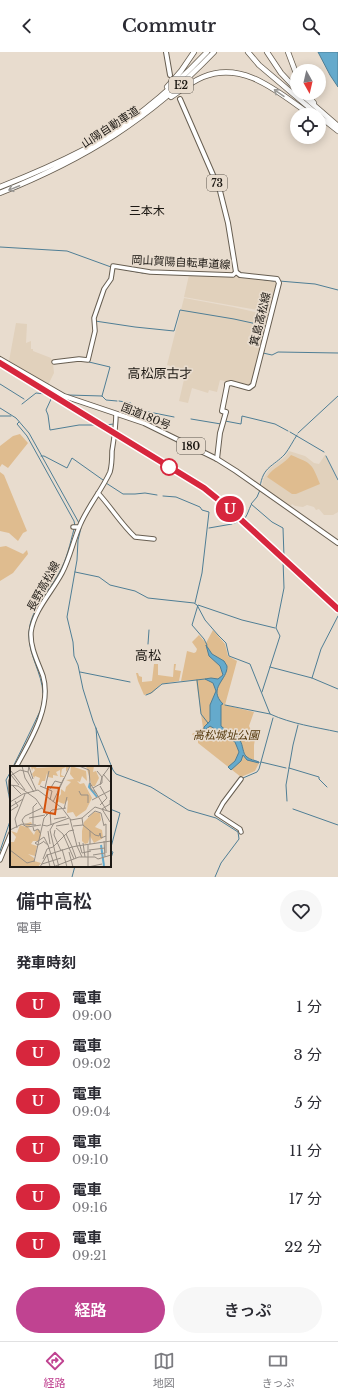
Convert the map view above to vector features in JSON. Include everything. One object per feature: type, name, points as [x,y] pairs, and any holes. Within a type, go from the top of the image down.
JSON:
[{"type":"highway","points":[[143,112],[175,79],[194,52]]},
{"type":"highway","name":"山陽自動車道","points":[[0,193],[27,182],[35,176],[116,135],[182,78],[207,52]]},
{"type":"highway","name":"山陽自動車道","points":[[84,152],[172,93],[214,52]]},
{"type":"highway","points":[[248,52],[268,73],[309,108]]},
{"type":"highway","points":[[267,52],[276,67],[290,82]]},
{"type":"highway","points":[[288,52],[292,64]]},
{"type":"highway","points":[[143,112],[196,80],[207,75],[225,72],[243,74],[258,80],[300,108]]},
{"type":"highway","points":[[308,100],[337,126]]},
{"type":"highway","points":[[312,100],[337,126]]},
{"type":"highway","points":[[326,122],[338,132]]},
{"type":"highway","points":[[326,124],[338,132]]},
{"type":"highway","name":"山陽自動車道","points":[[0,187],[27,176],[35,176]]},
{"type":"main road","points":[[166,52],[170,75]]},
{"type":"main road","name":"73","points":[[180,99],[220,190],[228,223],[236,272]]},
{"type":"main road","name":"岡山賀陽自転車道線","points":[[54,362],[79,359],[88,360],[95,336],[94,321],[102,292],[111,279],[113,268],[188,273],[233,274],[236,272]]},
{"type":"main road","name":"箕島高松線","points":[[217,459],[220,433],[226,412],[222,411],[227,384],[231,383],[249,388],[253,385],[278,281],[240,275],[236,272]]},
{"type":"main road","name":"国道180号","points":[[0,359],[64,396],[144,423],[217,459],[338,543]]},
{"type":"main road","name":"長野高松線","points":[[16,766],[43,711],[46,699],[46,688],[32,644],[31,632],[40,609],[65,567],[75,527],[98,493],[110,469],[116,414]]},
{"type":"main road","points":[[98,493],[125,527],[135,537],[154,539]]},
{"type":"main road","points":[[241,779],[223,803],[217,814],[240,829],[241,832]]},
{"type":"main road","points":[[0,860],[10,835]]},
{"type":"shaded area","points":[[189,275],[215,275],[278,282],[270,311],[268,312],[184,297]]},
{"type":"shaded area","points":[[184,298],[268,315],[269,317],[251,387],[220,380],[217,392],[209,390],[208,393],[192,388],[188,403],[179,401],[186,371],[167,365]]},
{"type":"shaded area","points":[[16,323],[27,324],[26,343],[31,341],[31,349],[33,349],[33,351],[51,358],[54,373],[48,385],[9,361]]},
{"type":"shaded area","points":[[289,451],[305,456],[314,463],[319,464],[325,455],[338,482],[338,512],[333,515],[324,515],[319,509],[316,510],[314,507],[307,505],[303,507],[292,504],[290,507],[262,487],[263,479],[270,468],[285,457]]},
{"type":"green space","points":[[20,434],[28,443],[8,468],[2,464],[0,467],[0,446],[13,436]]},
{"type":"green space","points":[[291,455],[307,462],[310,465],[315,471],[320,484],[296,494],[292,494],[267,477]]},
{"type":"green space","points":[[0,472],[4,475],[27,531],[23,533],[18,541],[9,533],[0,531]]},
{"type":"green space","points":[[6,546],[23,554],[27,550],[28,554],[13,573],[0,581],[0,547]]},
{"type":"green space","name":"高松城址公園","points":[[213,630],[225,644],[228,656],[237,661],[225,705],[254,712],[249,726],[255,739],[254,760],[252,759],[251,761],[259,763],[255,771],[241,777],[198,743],[192,734],[203,728],[196,680],[181,681],[187,651],[194,653],[197,649],[192,642],[199,635],[206,643]]},
{"type":"green space","points":[[154,664],[158,664],[158,675],[173,677],[174,664],[176,664],[175,670],[181,671],[179,681],[161,684],[152,693],[144,695],[136,673],[142,677],[142,682],[152,681]]},
{"type":"water","points":[[318,52],[338,52],[338,87],[330,75],[326,64],[324,64]]},
{"type":"water","points":[[206,645],[212,654],[224,661],[227,666],[225,676],[217,689],[219,698],[223,704],[221,705],[221,726],[229,734],[238,738],[247,757],[259,763],[247,760],[243,755],[241,761],[231,770],[228,767],[235,761],[239,752],[235,742],[210,726],[204,731],[204,727],[210,721],[210,705],[216,691],[213,683],[205,679],[218,679],[223,675],[220,666],[209,656]]},
{"type":"waterway","points":[[0,247],[67,251],[111,267]]},
{"type":"waterway","points":[[116,268],[143,273]]},
{"type":"waterway","points":[[244,277],[274,281]]},
{"type":"waterway","points":[[279,281],[315,284],[338,290]]},
{"type":"waterway","points":[[95,321],[174,331],[180,310],[266,326],[262,340]]},
{"type":"waterway","points":[[263,353],[272,355],[278,352],[338,353]]},
{"type":"waterway","points":[[89,362],[110,367],[102,396]]},
{"type":"waterway","points":[[0,366],[55,399],[57,395]]},
{"type":"waterway","points":[[0,384],[24,399]]},
{"type":"waterway","points":[[22,404],[36,393],[45,394]]},
{"type":"waterway","points":[[68,395],[102,396],[106,400],[117,401]]},
{"type":"waterway","points":[[298,433],[338,396]]},
{"type":"waterway","points":[[52,397],[46,410],[50,430],[79,425],[99,425]]},
{"type":"waterway","points":[[119,401],[131,403],[131,408],[138,408],[139,412]]},
{"type":"waterway","points":[[0,408],[16,418],[29,433],[79,523]]},
{"type":"waterway","points":[[129,416],[144,411],[174,417]]},
{"type":"waterway","points":[[0,416],[11,416]]},
{"type":"waterway","points":[[225,421],[241,424],[242,416],[275,424],[288,431]]},
{"type":"waterway","points":[[191,419],[221,424]]},
{"type":"waterway","points":[[19,422],[17,424],[27,436],[74,521],[75,526]]},
{"type":"waterway","points":[[101,423],[105,425],[114,424]]},
{"type":"waterway","points":[[290,432],[324,452]]},
{"type":"waterway","points":[[260,487],[263,475],[285,454],[297,435]]},
{"type":"waterway","points":[[41,456],[44,456],[67,468],[72,458],[103,480]]},
{"type":"waterway","points":[[326,456],[338,480]]},
{"type":"waterway","points":[[106,483],[123,494],[145,493],[157,495]]},
{"type":"waterway","points":[[260,490],[257,497],[251,504],[272,522],[283,528],[284,557],[284,588],[276,628],[280,636],[262,692]]},
{"type":"waterway","points":[[163,496],[176,497],[209,512],[202,573],[195,603]]},
{"type":"waterway","points":[[234,523],[244,519],[251,505]]},
{"type":"waterway","points":[[209,528],[232,524]]},
{"type":"waterway","points":[[81,528],[67,617],[73,642],[74,656],[78,665],[83,689],[93,721],[116,774],[151,787],[188,810],[216,818],[238,832],[239,839],[221,863],[215,877]]},
{"type":"waterway","points":[[43,693],[40,678],[31,651],[29,636],[30,627],[35,611],[62,568],[74,529]]},
{"type":"waterway","points":[[75,572],[99,577],[110,585],[135,591],[148,598],[194,603],[197,605],[205,620],[226,643],[229,656],[250,664],[270,714],[295,723],[338,732]]},
{"type":"waterway","points":[[207,645],[192,625],[198,605],[242,620],[275,628]]},
{"type":"waterway","points":[[312,678],[321,649],[338,616]]},
{"type":"waterway","points":[[148,644],[149,630]]},
{"type":"waterway","points":[[270,667],[312,678],[338,689]]},
{"type":"waterway","points":[[80,672],[130,682]]},
{"type":"waterway","points":[[146,695],[162,684],[205,679]]},
{"type":"waterway","points":[[197,680],[201,714],[208,723]]},
{"type":"waterway","points":[[13,766],[41,709],[43,698]]},
{"type":"waterway","points":[[225,705],[270,714]]},
{"type":"waterway","points":[[243,778],[257,772],[259,769],[273,718]]},
{"type":"waterway","points":[[287,801],[286,785],[298,725]]},
{"type":"waterway","points":[[96,728],[99,766]]},
{"type":"waterway","points":[[261,762],[286,768]]},
{"type":"waterway","points":[[289,768],[319,777],[319,779],[327,787]]},
{"type":"waterway","points":[[10,773],[6,780],[10,802]]},
{"type":"waterway","points":[[111,809],[120,813],[111,847]]},
{"type":"waterway","points":[[293,809],[338,825]]},
{"type":"waterway","points":[[0,851],[10,821]]},
{"type":"waterway","points":[[111,851],[113,852],[111,858]]},
{"type":"waterway","points":[[72,877],[75,867]]},
{"type":"railway","points":[[0,363],[187,476],[225,505],[338,609]]},
{"type":"train","name":"U","points":[[0,363],[101,424],[115,435],[204,488],[225,505],[338,609]]},
{"type":"district","name":"三本木","points":[[147,211]]},
{"type":"district","name":"高松原古才","points":[[160,373]]},
{"type":"district","name":"高松","points":[[148,655]]}]
